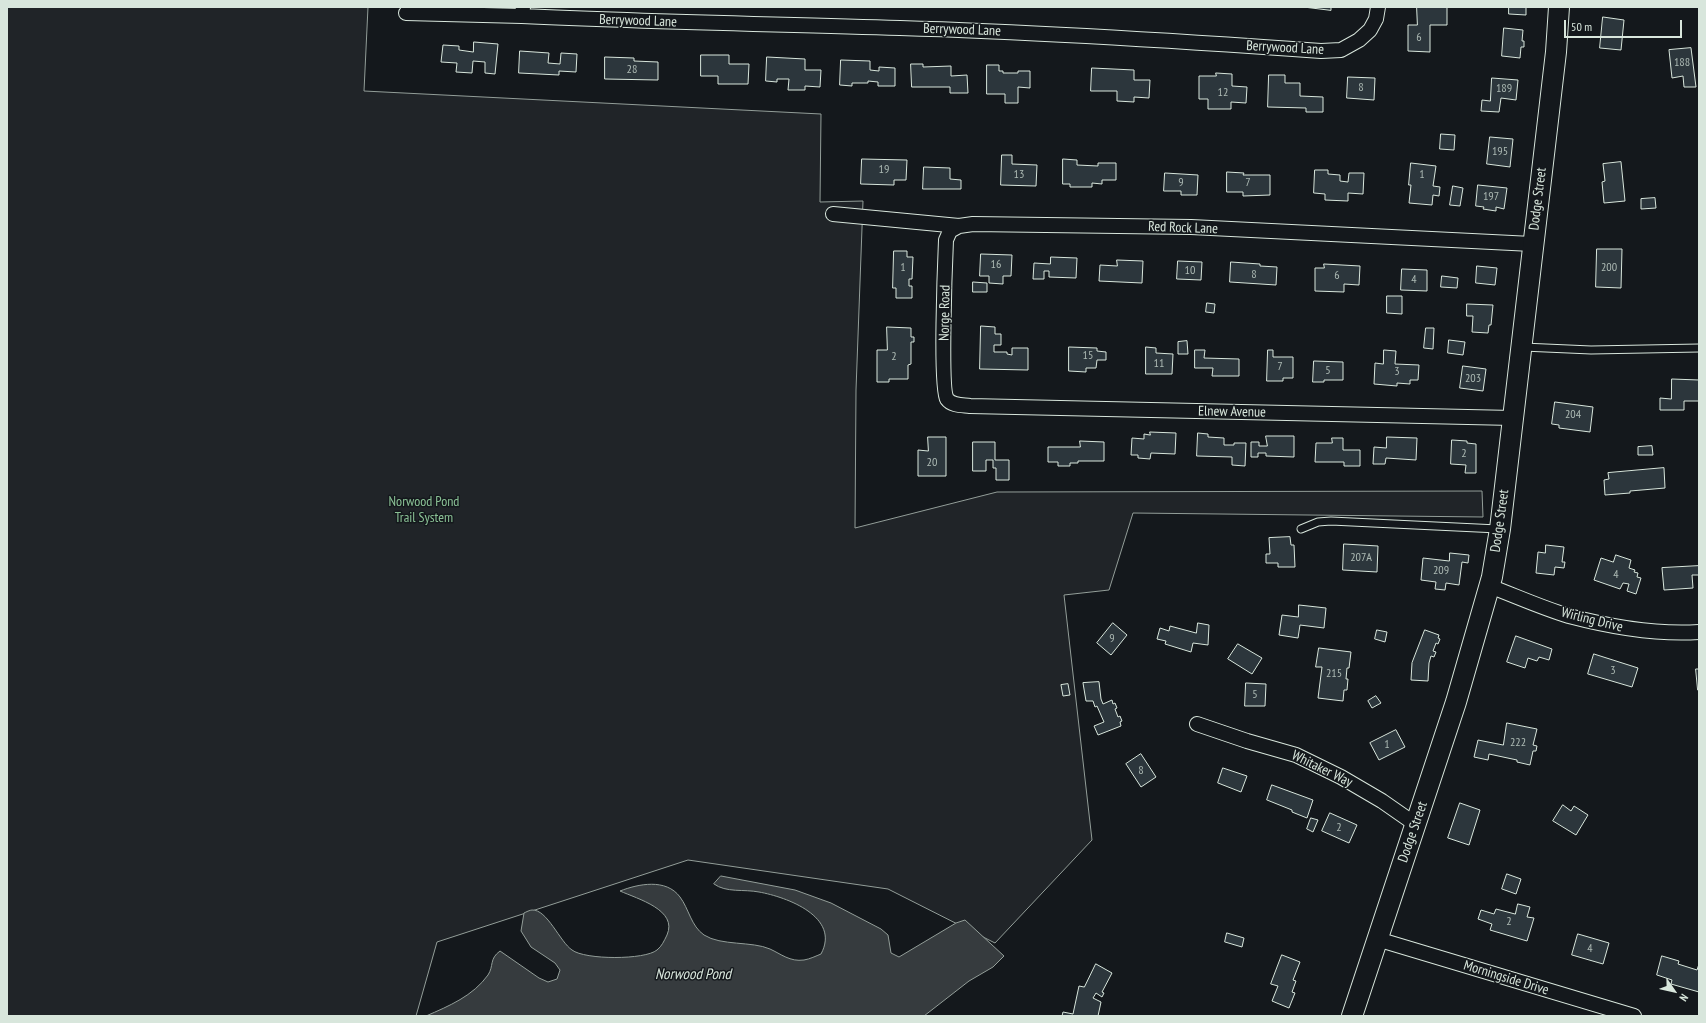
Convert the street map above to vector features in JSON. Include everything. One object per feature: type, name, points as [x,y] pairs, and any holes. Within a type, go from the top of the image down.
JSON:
[{"type":"main road","name":"Dodge Street","points":[[1352,1016],[1459,694],[1489,586],[1500,529],[1532,244],[1556,52],[1559,7]]},
{"type":"street","name":"Berrywood Lane","points":[[406,13],[523,11],[600,20],[900,28],[1114,37],[1321,51],[1341,50],[1359,40],[1370,30],[1376,19],[1378,7]]},
{"type":"street","name":"Red Rock Lane","points":[[833,214],[959,226],[973,224],[1191,227],[1532,244]]},
{"type":"street","name":"Norge Road","points":[[952,404],[947,399],[944,372],[946,240],[950,231],[959,226]]},
{"type":"street","name":"Elnew Avenue","points":[[952,404],[986,407],[1513,418]]},
{"type":"street","name":"Wirling Drive","points":[[1489,586],[1568,616],[1626,629],[1684,633],[1699,632]]},
{"type":"street","name":"Whitaker Way","points":[[1197,724],[1247,741],[1296,755],[1341,777],[1382,801],[1415,824]]},
{"type":"street","name":"Morningside Drive","points":[[1377,939],[1634,1016]]},
{"type":"lane","points":[[1521,347],[1591,350],[1699,348]]},
{"type":"lane","points":[[1300,529],[1318,522],[1331,521],[1500,529]]},
{"type":"green space","name":"Norwood Pond Trail System","points":[[7,7],[368,7],[364,91],[821,114],[820,202],[863,201],[856,390],[855,528],[997,492],[1482,491],[1483,517],[1133,513],[1109,590],[1064,595],[1092,840],[995,943],[888,889],[688,860],[437,942],[416,1016],[7,1016]]},
{"type":"water","name":"Norwood Pond","points":[[721,876],[795,890],[831,903],[881,929],[888,935],[891,953],[899,957],[956,923],[965,920],[1004,956],[993,967],[969,981],[924,1016],[426,1016],[460,1000],[475,989],[490,972],[494,957],[500,951],[539,978],[548,982],[557,979],[560,970],[555,963],[531,947],[521,931],[524,913],[530,910],[538,911],[543,915],[567,946],[579,953],[589,956],[615,958],[640,956],[657,950],[662,945],[667,935],[669,926],[667,919],[662,912],[646,902],[620,891],[635,886],[652,884],[660,885],[674,891],[680,897],[696,927],[704,935],[719,941],[763,947],[794,960],[806,960],[821,954],[825,941],[824,929],[818,919],[808,911],[796,904],[771,895],[753,891],[730,890],[719,887],[714,884]]},
{"type":"building","points":[[1304,7],[1331,7],[1331,10]]},
{"type":"building","points":[[1417,7],[1447,7],[1447,25],[1430,25],[1430,52],[1408,51],[1408,25],[1417,25]]},
{"type":"building","points":[[1509,7],[1526,7],[1526,15],[1509,14]]},
{"type":"building","points":[[1603,17],[1624,20],[1621,50],[1600,48]]},
{"type":"building","points":[[1504,28],[1523,30],[1522,41],[1524,41],[1524,47],[1521,47],[1520,58],[1502,56]]},
{"type":"building","points":[[474,42],[498,44],[495,74],[485,73],[485,62],[473,61],[472,73],[456,72],[457,63],[441,62],[443,45],[459,46],[459,50],[473,52]]},
{"type":"building","points":[[1691,48],[1696,87],[1684,87],[1683,76],[1672,78],[1669,50]]},
{"type":"building","points":[[520,51],[549,53],[548,63],[560,64],[561,53],[577,54],[576,72],[559,71],[559,75],[519,73]]},
{"type":"building","points":[[701,55],[729,55],[729,64],[749,64],[748,84],[718,84],[718,76],[701,76]]},
{"type":"building","points":[[605,57],[634,58],[634,61],[658,62],[658,80],[605,79]]},
{"type":"building","points":[[767,57],[805,59],[805,70],[821,70],[820,87],[805,86],[805,90],[788,90],[789,79],[777,79],[777,82],[766,81]]},
{"type":"building","points":[[841,60],[870,61],[870,70],[879,71],[879,67],[895,68],[895,86],[878,86],[878,82],[868,81],[868,83],[852,83],[852,86],[840,85]]},
{"type":"building","points":[[911,64],[923,64],[923,67],[951,66],[951,76],[967,75],[968,93],[950,93],[950,87],[912,87]]},
{"type":"building","points":[[987,65],[999,65],[999,71],[1003,71],[1003,73],[1030,71],[1030,88],[1018,87],[1018,103],[1005,103],[1005,94],[987,94]]},
{"type":"building","points":[[1092,68],[1134,70],[1134,80],[1150,80],[1149,98],[1134,97],[1134,102],[1117,101],[1117,91],[1091,91]]},
{"type":"building","points":[[1216,73],[1232,74],[1232,86],[1247,87],[1246,103],[1231,102],[1231,109],[1208,109],[1208,99],[1199,99],[1199,76],[1216,76]]},
{"type":"building","points":[[1269,75],[1285,75],[1285,83],[1300,83],[1300,96],[1323,97],[1323,112],[1306,112],[1306,108],[1268,107]]},
{"type":"building","points":[[1348,77],[1375,78],[1374,100],[1347,98]]},
{"type":"building","points":[[1492,78],[1518,80],[1516,100],[1501,98],[1499,112],[1481,111],[1482,100],[1490,101]]},
{"type":"building","points":[[1441,134],[1455,135],[1454,150],[1440,149]]},
{"type":"building","points":[[1490,137],[1513,139],[1510,167],[1487,164]]},
{"type":"building","points":[[1002,155],[1012,155],[1012,164],[1037,165],[1036,186],[1001,185]]},
{"type":"building","points":[[862,159],[907,160],[906,180],[894,180],[894,185],[861,184]]},
{"type":"building","points":[[1063,159],[1077,160],[1077,165],[1098,166],[1098,163],[1116,163],[1116,180],[1102,180],[1102,184],[1092,183],[1092,187],[1070,187],[1070,184],[1063,184]]},
{"type":"building","points":[[1621,162],[1625,201],[1604,203],[1602,182],[1605,181],[1603,164]]},
{"type":"building","points":[[1411,163],[1436,166],[1433,186],[1440,187],[1439,196],[1433,195],[1432,205],[1409,203]]},
{"type":"building","points":[[924,167],[950,168],[950,179],[961,180],[961,189],[923,189]]},
{"type":"building","points":[[1315,170],[1328,170],[1328,174],[1340,175],[1340,181],[1348,182],[1349,173],[1364,173],[1363,194],[1348,193],[1348,201],[1325,200],[1325,194],[1314,193]]},
{"type":"building","points":[[1227,172],[1244,173],[1243,175],[1270,175],[1270,195],[1243,196],[1243,192],[1227,192]]},
{"type":"building","points":[[1165,173],[1198,175],[1197,195],[1181,195],[1181,191],[1164,191]]},
{"type":"building","points":[[1478,185],[1507,188],[1504,209],[1496,207],[1496,211],[1483,209],[1484,207],[1476,206]]},
{"type":"building","points":[[1453,186],[1463,188],[1460,206],[1450,205]]},
{"type":"building","points":[[1655,198],[1656,208],[1641,209],[1641,199]]},
{"type":"building","points":[[1597,249],[1622,249],[1621,288],[1596,287]]},
{"type":"building","points":[[894,251],[907,251],[907,257],[913,257],[912,279],[909,279],[909,286],[912,286],[912,298],[896,298],[896,288],[893,288]]},
{"type":"building","points":[[981,254],[1012,255],[1011,276],[1003,276],[1003,284],[989,283],[989,276],[980,276]]},
{"type":"building","points":[[1051,257],[1077,258],[1076,278],[1049,277],[1049,271],[1044,271],[1044,279],[1033,279],[1034,263],[1050,264]]},
{"type":"building","points":[[1117,260],[1143,261],[1142,283],[1099,281],[1100,265],[1117,266]]},
{"type":"building","points":[[1178,261],[1202,262],[1201,280],[1177,279]]},
{"type":"building","points":[[1231,262],[1277,267],[1276,285],[1230,282]]},
{"type":"building","points":[[1324,264],[1360,266],[1359,285],[1344,284],[1344,292],[1315,291],[1315,268],[1324,268]]},
{"type":"building","points":[[1477,266],[1497,268],[1495,285],[1476,283]]},
{"type":"building","points":[[1402,269],[1427,270],[1427,291],[1401,290]]},
{"type":"building","points":[[1442,276],[1458,278],[1457,288],[1441,287]]},
{"type":"building","points":[[973,282],[987,283],[987,292],[973,292]]},
{"type":"building","points":[[1387,296],[1402,296],[1402,314],[1387,313]]},
{"type":"building","points":[[1207,303],[1215,304],[1214,313],[1206,312]]},
{"type":"building","points":[[1467,304],[1493,305],[1491,325],[1489,325],[1488,333],[1472,332],[1473,316],[1467,316]]},
{"type":"building","points":[[981,326],[995,327],[995,334],[1001,334],[1001,345],[994,345],[994,352],[1007,352],[1007,354],[1012,355],[1012,348],[1028,348],[1028,370],[980,369]]},
{"type":"building","points":[[887,327],[911,328],[911,337],[914,337],[914,342],[911,342],[911,364],[908,365],[908,379],[889,379],[889,382],[877,382],[877,350],[887,350]]},
{"type":"building","points":[[1426,328],[1434,328],[1433,349],[1424,348]]},
{"type":"building","points":[[1449,340],[1465,342],[1463,355],[1448,353]]},
{"type":"building","points":[[1187,341],[1188,354],[1178,354],[1178,342]]},
{"type":"building","points":[[1069,347],[1097,348],[1097,351],[1106,352],[1106,360],[1097,360],[1096,368],[1086,368],[1086,372],[1069,371]]},
{"type":"building","points":[[1146,347],[1156,348],[1156,353],[1173,354],[1172,374],[1146,374]]},
{"type":"building","points":[[1195,350],[1205,350],[1204,358],[1239,359],[1239,376],[1212,376],[1213,368],[1195,368]]},
{"type":"building","points":[[1268,350],[1273,350],[1273,357],[1293,357],[1293,378],[1283,378],[1283,381],[1267,381]]},
{"type":"building","points":[[1384,350],[1396,351],[1395,364],[1419,365],[1418,380],[1410,380],[1410,384],[1397,383],[1397,386],[1374,384],[1375,363],[1383,364]]},
{"type":"building","points":[[1314,361],[1343,362],[1343,380],[1324,380],[1324,382],[1313,382]]},
{"type":"building","points":[[1463,366],[1486,369],[1483,391],[1460,388]]},
{"type":"building","points":[[1672,379],[1699,380],[1699,401],[1684,401],[1684,410],[1660,410],[1660,398],[1671,399]]},
{"type":"building","points":[[1555,402],[1593,407],[1590,432],[1559,428],[1559,425],[1552,424]]},
{"type":"building","points":[[1150,432],[1176,433],[1175,454],[1151,453],[1150,459],[1138,458],[1138,455],[1131,455],[1132,438],[1144,439],[1144,434],[1150,435]]},
{"type":"building","points":[[1198,433],[1208,434],[1208,437],[1224,438],[1224,445],[1246,443],[1245,466],[1232,465],[1232,457],[1197,456]]},
{"type":"building","points":[[1266,436],[1294,436],[1294,457],[1266,456],[1266,453],[1258,453],[1258,457],[1251,457],[1251,442],[1259,442],[1259,446],[1267,446]]},
{"type":"building","points":[[928,437],[946,437],[946,476],[918,476],[918,450],[928,451]]},
{"type":"building","points":[[1387,437],[1417,438],[1416,460],[1386,458],[1385,464],[1373,464],[1374,447],[1386,448]]},
{"type":"building","points":[[1332,438],[1343,438],[1343,450],[1360,450],[1360,466],[1344,466],[1344,462],[1315,462],[1316,443],[1332,443]]},
{"type":"building","points":[[1452,440],[1467,441],[1467,443],[1476,444],[1476,473],[1465,473],[1466,465],[1451,464]]},
{"type":"building","points":[[1080,441],[1104,442],[1104,461],[1078,461],[1078,463],[1070,463],[1070,466],[1058,466],[1058,462],[1048,462],[1048,447],[1080,447]]},
{"type":"building","points":[[973,442],[995,442],[995,460],[1009,460],[1009,480],[996,480],[996,468],[993,468],[993,460],[986,460],[986,471],[973,471]]},
{"type":"building","points":[[1652,446],[1653,455],[1638,455],[1638,447]]},
{"type":"building","points":[[1664,468],[1665,488],[1605,495],[1604,480],[1609,479],[1608,473]]},
{"type":"building","points":[[1290,537],[1291,545],[1294,545],[1295,567],[1278,567],[1278,563],[1266,563],[1266,554],[1270,554],[1269,538]]},
{"type":"building","points":[[1344,544],[1378,546],[1377,572],[1343,570]]},
{"type":"building","points":[[1546,545],[1564,547],[1562,562],[1565,562],[1564,568],[1555,567],[1554,575],[1536,573],[1538,552],[1545,553]]},
{"type":"building","points":[[1450,553],[1469,555],[1468,563],[1462,562],[1459,585],[1446,583],[1445,590],[1435,589],[1436,582],[1421,580],[1423,558],[1449,561]]},
{"type":"building","points":[[1616,555],[1631,560],[1629,568],[1635,570],[1634,572],[1638,573],[1637,577],[1641,578],[1636,594],[1627,591],[1629,584],[1623,583],[1620,589],[1594,580],[1601,558],[1613,562]]},
{"type":"building","points":[[1699,566],[1699,575],[1692,575],[1693,588],[1664,590],[1662,568]]},
{"type":"building","points":[[1299,605],[1326,608],[1324,628],[1300,625],[1298,638],[1279,635],[1282,615],[1298,617]]},
{"type":"building","points":[[1113,623],[1127,635],[1111,655],[1097,643]]},
{"type":"building","points":[[1198,623],[1209,625],[1208,645],[1193,643],[1191,652],[1165,644],[1166,641],[1157,639],[1160,628],[1169,631],[1170,626],[1196,633]]},
{"type":"building","points":[[1377,630],[1387,632],[1385,642],[1375,639]]},
{"type":"building","points":[[1425,630],[1439,635],[1438,638],[1440,639],[1438,644],[1436,643],[1433,651],[1436,652],[1434,657],[1431,656],[1429,663],[1428,681],[1411,680],[1412,663]]},
{"type":"building","points":[[1516,636],[1552,649],[1549,660],[1539,657],[1537,661],[1528,658],[1525,668],[1507,662]]},
{"type":"building","points":[[1238,644],[1262,658],[1252,674],[1228,659]]},
{"type":"building","points":[[1319,648],[1351,652],[1349,668],[1347,668],[1347,690],[1344,690],[1343,701],[1318,698],[1322,667],[1316,667]]},
{"type":"building","points":[[1594,654],[1638,668],[1632,687],[1588,674]]},
{"type":"building","points":[[1696,669],[1699,669],[1699,690],[1698,690]]},
{"type":"building","points":[[1099,682],[1103,704],[1112,700],[1113,704],[1115,703],[1117,708],[1115,709],[1118,717],[1120,716],[1122,721],[1120,722],[1121,726],[1098,735],[1094,726],[1104,722],[1097,706],[1095,707],[1093,701],[1086,701],[1083,683]]},
{"type":"building","points":[[1246,683],[1266,684],[1265,706],[1245,706]]},
{"type":"building","points":[[1068,684],[1070,695],[1063,696],[1061,685]]},
{"type":"building","points":[[1376,696],[1381,703],[1372,708],[1368,701]]},
{"type":"building","points":[[1507,723],[1537,729],[1533,745],[1537,746],[1536,751],[1533,751],[1530,765],[1517,762],[1517,760],[1489,754],[1488,760],[1474,757],[1478,740],[1503,745]]},
{"type":"building","points":[[1396,730],[1405,747],[1379,760],[1370,743]]},
{"type":"building","points":[[1141,754],[1156,777],[1141,787],[1126,764]]},
{"type":"building","points":[[1223,768],[1247,776],[1241,792],[1218,783]]},
{"type":"building","points":[[1272,785],[1313,800],[1307,818],[1267,800]]},
{"type":"building","points":[[1460,803],[1480,810],[1469,845],[1448,838]]},
{"type":"building","points":[[1563,805],[1571,811],[1574,806],[1588,815],[1576,835],[1553,821]]},
{"type":"building","points":[[1330,813],[1357,825],[1349,843],[1322,831]]},
{"type":"building","points":[[1311,818],[1318,820],[1313,832],[1307,829]]},
{"type":"building","points":[[1507,874],[1521,879],[1516,894],[1502,889]]},
{"type":"building","points":[[1518,904],[1530,907],[1527,917],[1534,918],[1527,941],[1490,930],[1492,924],[1478,919],[1481,910],[1494,914],[1496,909],[1515,914]]},
{"type":"building","points":[[1227,933],[1244,938],[1242,947],[1225,942]]},
{"type":"building","points":[[1578,934],[1609,943],[1603,964],[1572,955]]},
{"type":"building","points":[[1282,955],[1300,962],[1293,980],[1296,981],[1292,992],[1295,993],[1289,1008],[1272,1001],[1278,986],[1271,984]]},
{"type":"building","points":[[1662,956],[1679,961],[1678,964],[1697,970],[1699,964],[1699,992],[1671,984],[1672,980],[1657,975]]},
{"type":"building","points":[[1096,964],[1112,973],[1102,992],[1104,993],[1102,997],[1096,993],[1093,998],[1101,1002],[1098,1016],[1062,1016],[1063,1012],[1073,1014],[1079,986],[1084,987]]}]
